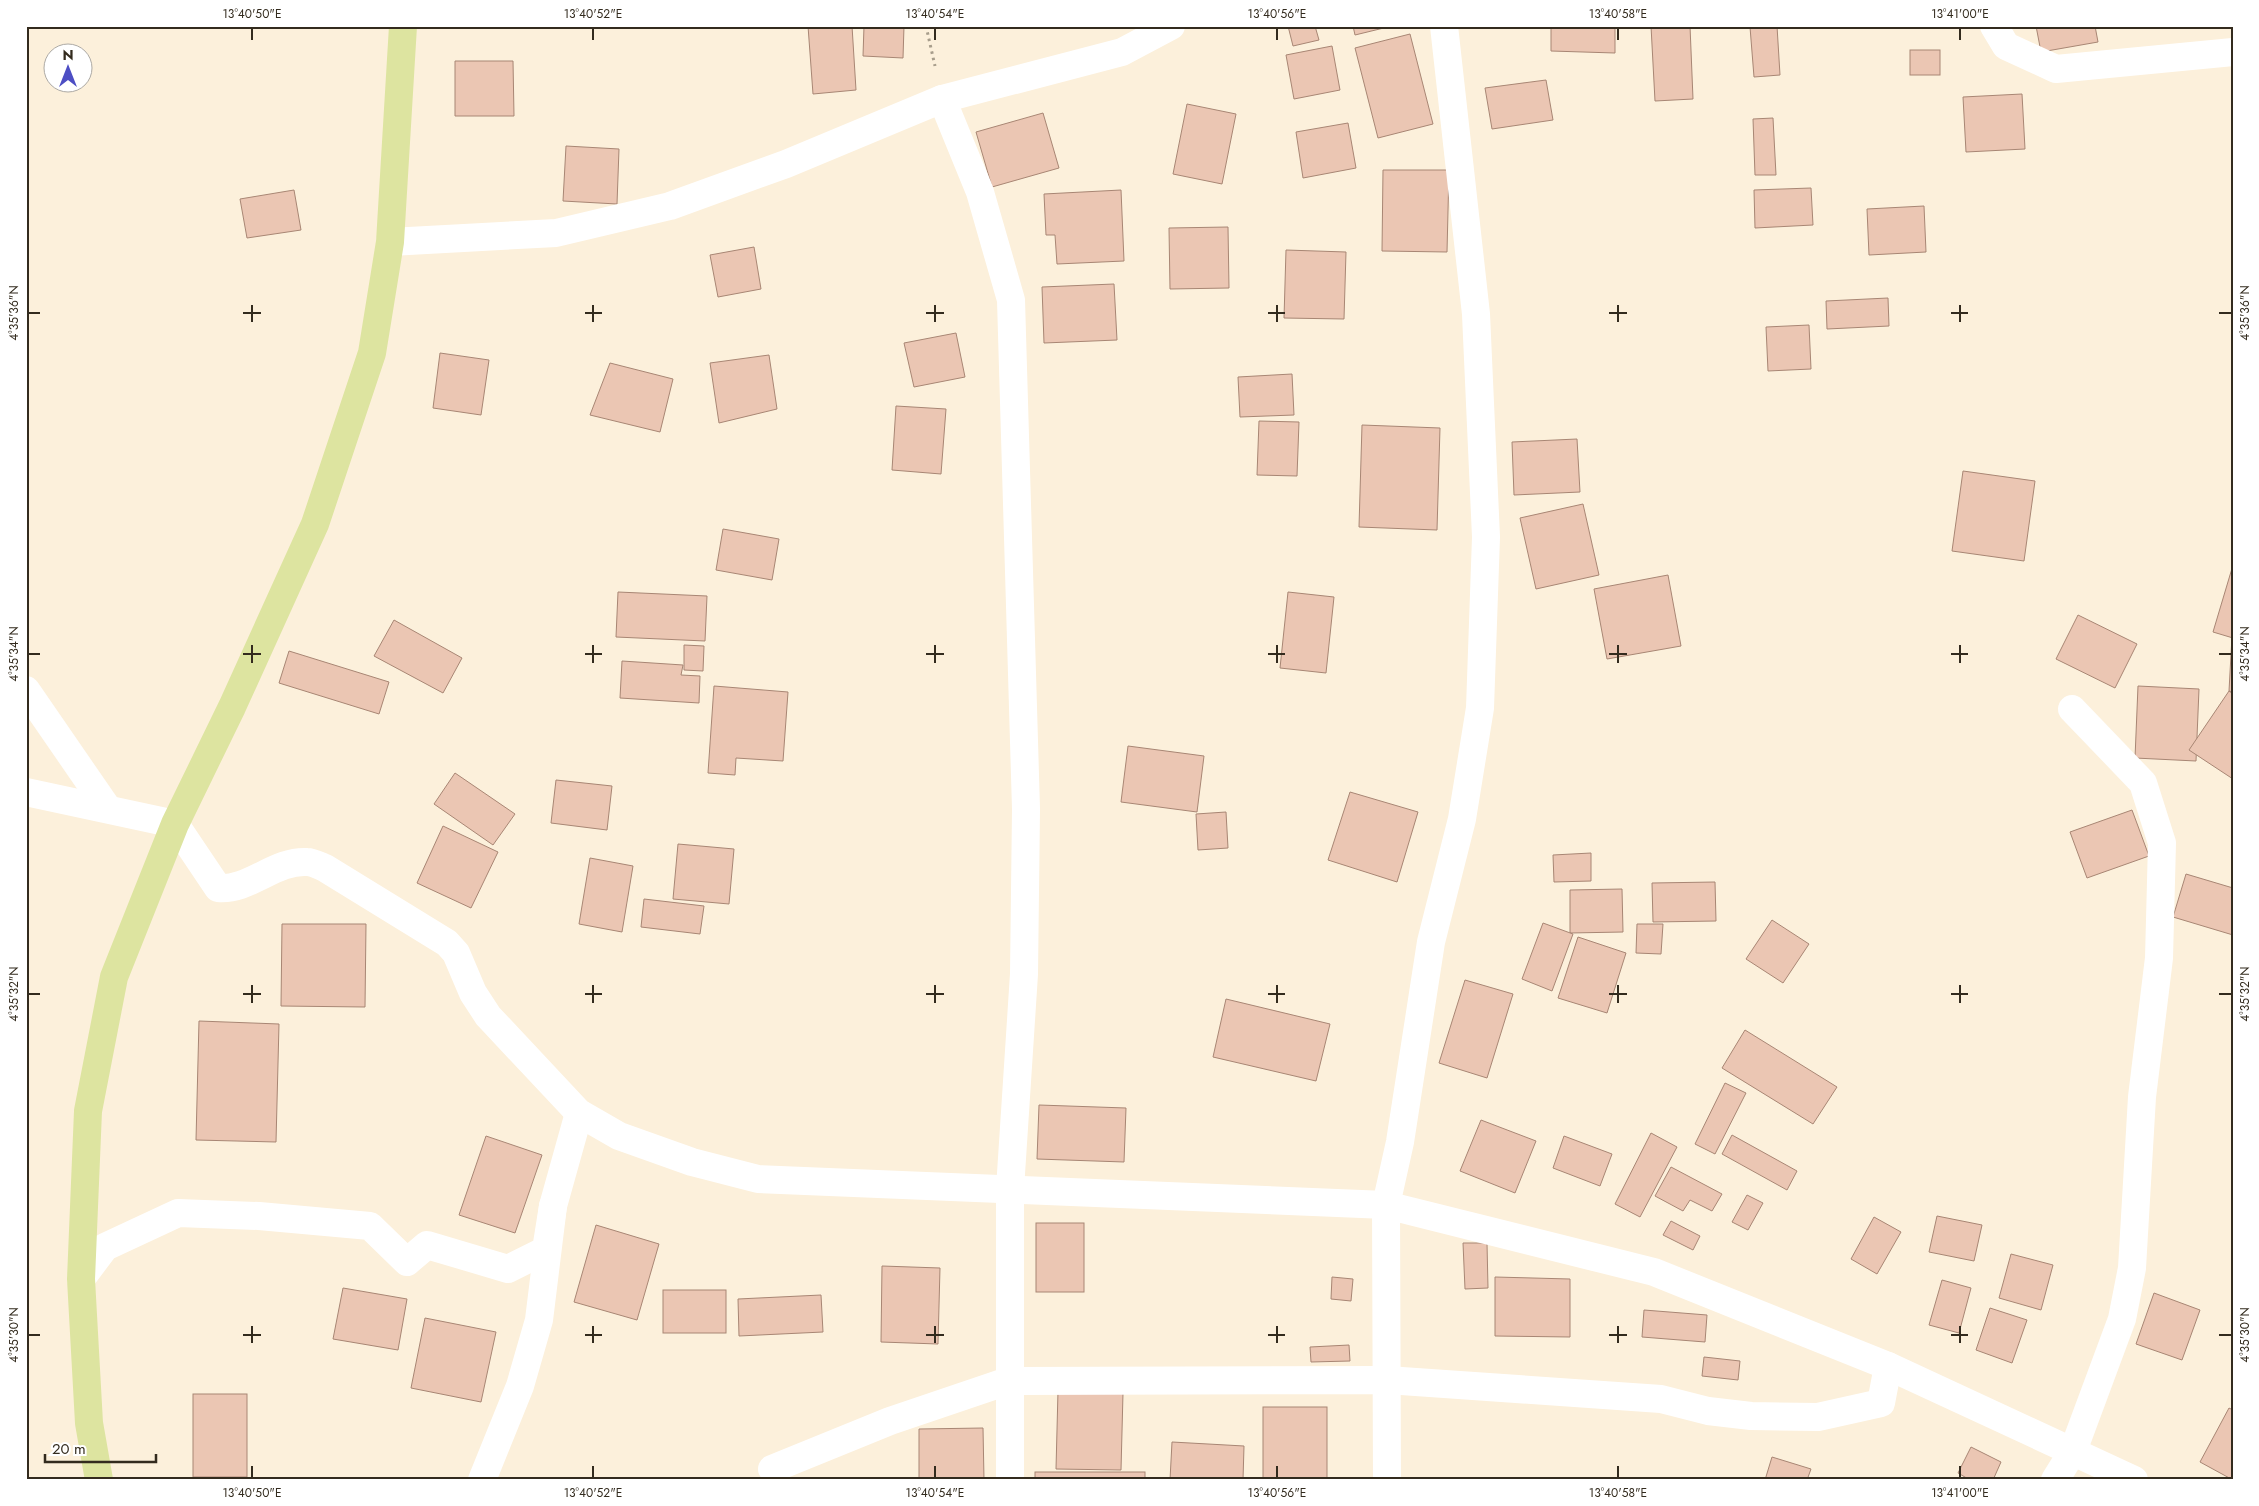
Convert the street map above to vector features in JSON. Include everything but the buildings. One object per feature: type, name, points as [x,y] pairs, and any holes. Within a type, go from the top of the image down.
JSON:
[{"type":"main road","points":[[99,1480],[89,1423],[81,1279],[88,1111],[114,977],[175,824],[232,707],[316,524],[372,353],[390,242],[403,26]]},
{"type":"street","points":[[390,242],[556,233],[670,206],[786,164],[942,98],[1122,52],[1171,26]]},
{"type":"street","points":[[1387,1480],[1386,1205],[1400,1142],[1431,942],[1462,819],[1480,708],[1486,537],[1476,314],[1444,26]]},
{"type":"street","points":[[1994,26],[2006,46],[2056,68],[2233,52]]},
{"type":"street","points":[[942,98],[980,192],[1011,300],[1026,809],[1024,974],[1010,1189],[1008,1381],[1010,1480]]},
{"type":"street","points":[[26,690],[108,809]]},
{"type":"street","points":[[2055,1480],[2073,1451],[2122,1319],[2132,1268],[2142,1097],[2159,958],[2162,843],[2143,783],[2072,709]]},
{"type":"street","points":[[26,792],[175,824],[218,888],[230,889],[288,864],[307,862],[325,868],[447,943],[456,953],[473,993],[488,1016],[579,1113],[619,1136],[692,1162],[758,1179],[1386,1205],[1654,1272],[1888,1366],[2134,1480]]},
{"type":"street","points":[[81,1279],[105,1247],[178,1213],[259,1216],[370,1226],[407,1262],[427,1245],[508,1269],[546,1250],[553,1206],[579,1113]]},
{"type":"street","points":[[482,1480],[520,1386],[539,1320],[553,1206]]},
{"type":"street","points":[[772,1469],[890,1421],[1008,1381],[1386,1380],[1622,1395],[1661,1399],[1717,1412],[1751,1416],[1818,1417],[1882,1403],[1888,1366]]},
{"type":"path","points":[[926,26],[942,98]]}]
